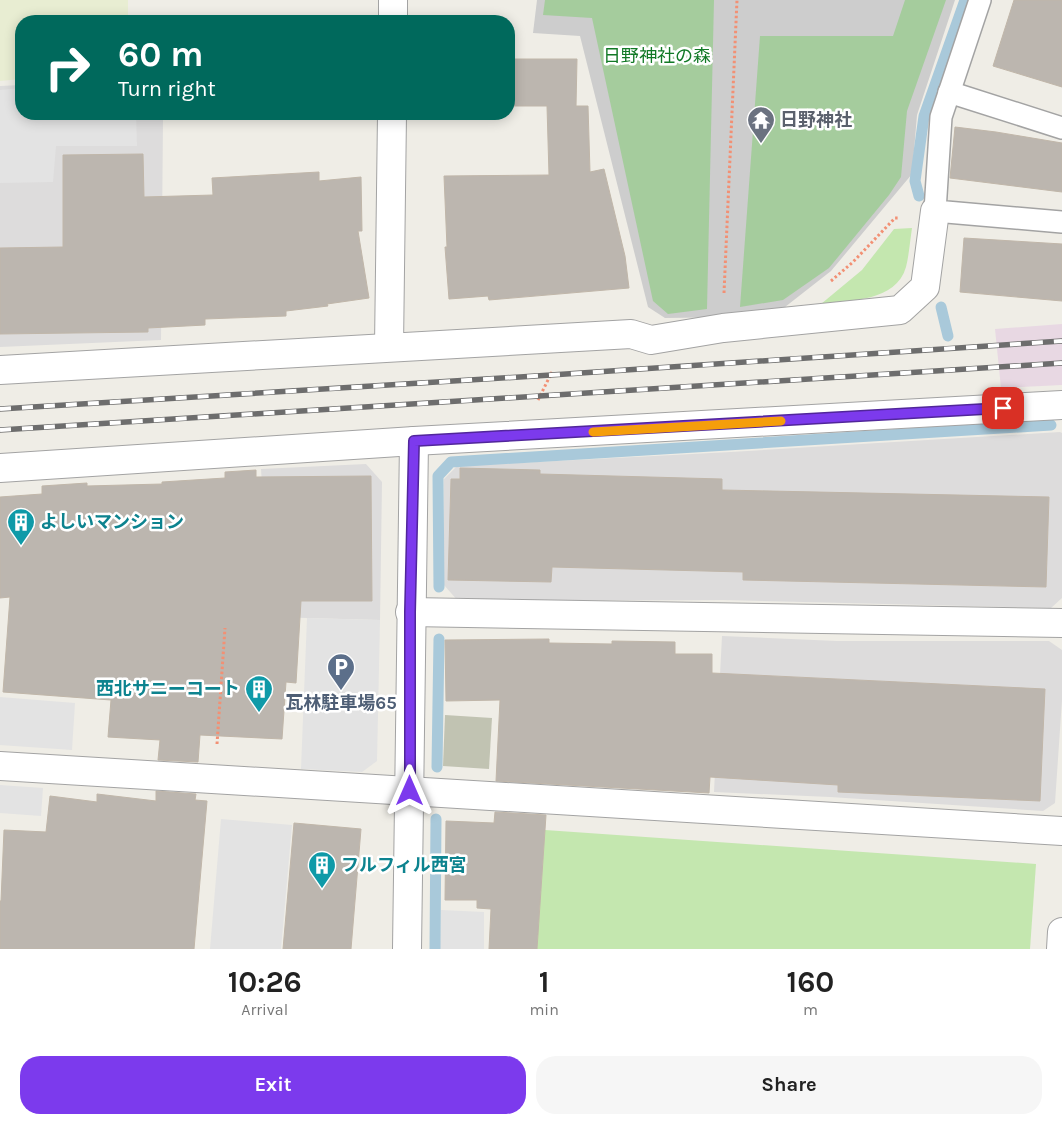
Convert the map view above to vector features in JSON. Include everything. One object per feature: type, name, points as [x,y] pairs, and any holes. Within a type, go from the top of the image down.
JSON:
[{"type":"street","points":[[393,0],[393,15]]},
{"type":"street","points":[[390,347],[392,120]]},
{"type":"street","points":[[0,370],[564,337],[632,334],[651,340],[723,328],[900,310],[925,286],[934,215]]},
{"type":"street","points":[[0,468],[414,441],[1062,405]]},
{"type":"street","points":[[407,949],[410,791],[410,612],[414,441]]},
{"type":"street","points":[[410,612],[1062,623]]},
{"type":"street","points":[[0,766],[1062,831]]},
{"type":"street","points":[[1061,949],[1062,932]]},
{"type":"lane","points":[[980,0],[941,117],[934,215],[1062,222]]},
{"type":"lane","points":[[949,92],[1062,128]]},
{"type":"path","points":[[723,328],[737,0]]},
{"type":"path","points":[[825,286],[853,262],[895,218],[934,215]]},
{"type":"path","points":[[525,436],[526,421],[563,352],[564,337]]},
{"type":"path","points":[[214,779],[225,628]]},
{"type":"shaded area","points":[[0,0],[128,0],[128,15],[15,15],[15,80],[0,81]]},
{"type":"shaded area","name":"日野神社","points":[[537,0],[955,0],[917,115],[912,174],[831,271],[785,307],[739,317],[665,318],[648,307],[580,36],[533,33]]},
{"type":"shaded area","points":[[15,85],[15,120],[163,120],[161,340],[0,347],[0,86]]},
{"type":"shaded area","points":[[15,89],[15,120],[136,120],[137,146],[56,146],[53,182],[0,183],[0,90]]},
{"type":"shaded area","points":[[1062,324],[1062,385],[1001,388],[995,329]]},
{"type":"shaded area","points":[[1062,433],[1062,598],[1051,608],[723,600],[458,601],[444,585],[444,479],[457,466]]},
{"type":"shaded area","points":[[366,464],[382,482],[380,620],[270,617],[261,469]]},
{"type":"shaded area","name":"瓦林駐車場65","points":[[307,618],[380,620],[377,761],[362,772],[301,769]]},
{"type":"shaded area","points":[[722,636],[837,641],[1049,641],[1062,650],[1062,700],[1055,803],[1043,811],[830,797],[714,792]]},
{"type":"shaded area","points":[[0,697],[75,703],[72,750],[0,745]]},
{"type":"shaded area","points":[[445,715],[492,718],[489,769],[443,766]]},
{"type":"shaded area","points":[[0,785],[43,788],[41,816],[0,813]]},
{"type":"shaded area","points":[[221,819],[292,825],[281,949],[210,949]]},
{"type":"shaded area","points":[[441,910],[484,912],[484,949],[440,949]]},
{"type":"green space","name":"日野神社の森","points":[[545,0],[714,0],[707,309],[668,314],[653,301],[592,18],[543,15]]},
{"type":"green space","name":"日野神社の森","points":[[905,0],[946,0],[907,111],[901,177],[889,195],[829,268],[783,300],[740,307],[760,36],[893,36]]},
{"type":"green space","points":[[912,228],[906,267],[901,278],[893,287],[871,297],[821,304],[862,270],[894,229]]},
{"type":"green space","points":[[545,830],[1036,864],[1030,949],[537,949]]},
{"type":"building","points":[[1014,0],[1062,0],[1062,87],[993,66]]},
{"type":"building","points":[[515,59],[577,59],[576,106],[588,106],[590,172],[604,169],[625,256],[629,288],[489,300],[488,296],[449,299],[445,247],[447,247],[444,176],[549,175],[547,106],[515,106]]},
{"type":"building","points":[[955,127],[1062,143],[1062,192],[950,178]]},
{"type":"building","points":[[143,154],[144,197],[213,195],[212,178],[319,172],[319,181],[361,177],[362,231],[358,231],[369,298],[327,304],[328,306],[286,311],[286,316],[205,319],[205,325],[148,328],[148,332],[0,334],[0,248],[63,247],[63,155]]},
{"type":"building","points":[[964,238],[1062,244],[1062,301],[960,292]]},
{"type":"building","points":[[460,468],[540,470],[540,474],[722,479],[722,490],[1049,497],[1046,587],[743,580],[743,572],[552,567],[551,582],[448,580],[451,479],[460,479]]},
{"type":"building","points":[[256,470],[256,477],[371,476],[372,601],[301,601],[296,683],[286,682],[282,739],[200,735],[198,762],[158,760],[160,740],[108,737],[111,700],[3,692],[10,597],[0,598],[0,497],[42,494],[42,486],[87,483],[87,486],[162,484],[162,482],[225,478],[225,472]]},
{"type":"building","points":[[549,639],[549,643],[675,642],[675,654],[712,654],[712,673],[1045,689],[1040,801],[838,792],[838,785],[710,777],[709,793],[496,781],[500,700],[446,701],[445,640]]},
{"type":"building","points":[[156,791],[196,794],[195,800],[207,801],[194,949],[0,949],[0,901],[4,830],[46,832],[50,796],[97,802],[97,794],[156,801]]},
{"type":"building","points":[[495,812],[546,815],[537,949],[489,949],[491,909],[477,908],[477,900],[445,900],[446,821],[494,823]]},
{"type":"building","name":"フルフィル西宮","points":[[294,823],[361,829],[351,949],[283,949]]},
{"type":"waterway","points":[[919,196],[915,181],[924,116],[965,0]]},
{"type":"waterway","points":[[941,307],[948,336]]},
{"type":"waterway","points":[[439,587],[438,476],[451,462],[1051,425]]},
{"type":"waterway","points":[[437,767],[439,639]]},
{"type":"waterway","points":[[435,949],[436,819]]},
{"type":"railway","points":[[0,409],[1062,341]]},
{"type":"railway","points":[[0,430],[1062,363]]},
{"type":"slow traffic","points":[[593,432],[781,421]]},
{"type":"place","name":"日野神社","points":[[761,144]]},
{"type":"place","name":"よしいマンション","points":[[21,546]]},
{"type":"place","name":"瓦林駐車場65","points":[[341,691]]},
{"type":"place","name":"西北サニーコート","points":[[259,713]]},
{"type":"place","name":"フルフィル西宮","points":[[322,889]]},
{"type":"route","points":[[410,791],[410,612],[414,441],[1003,408]]}]
